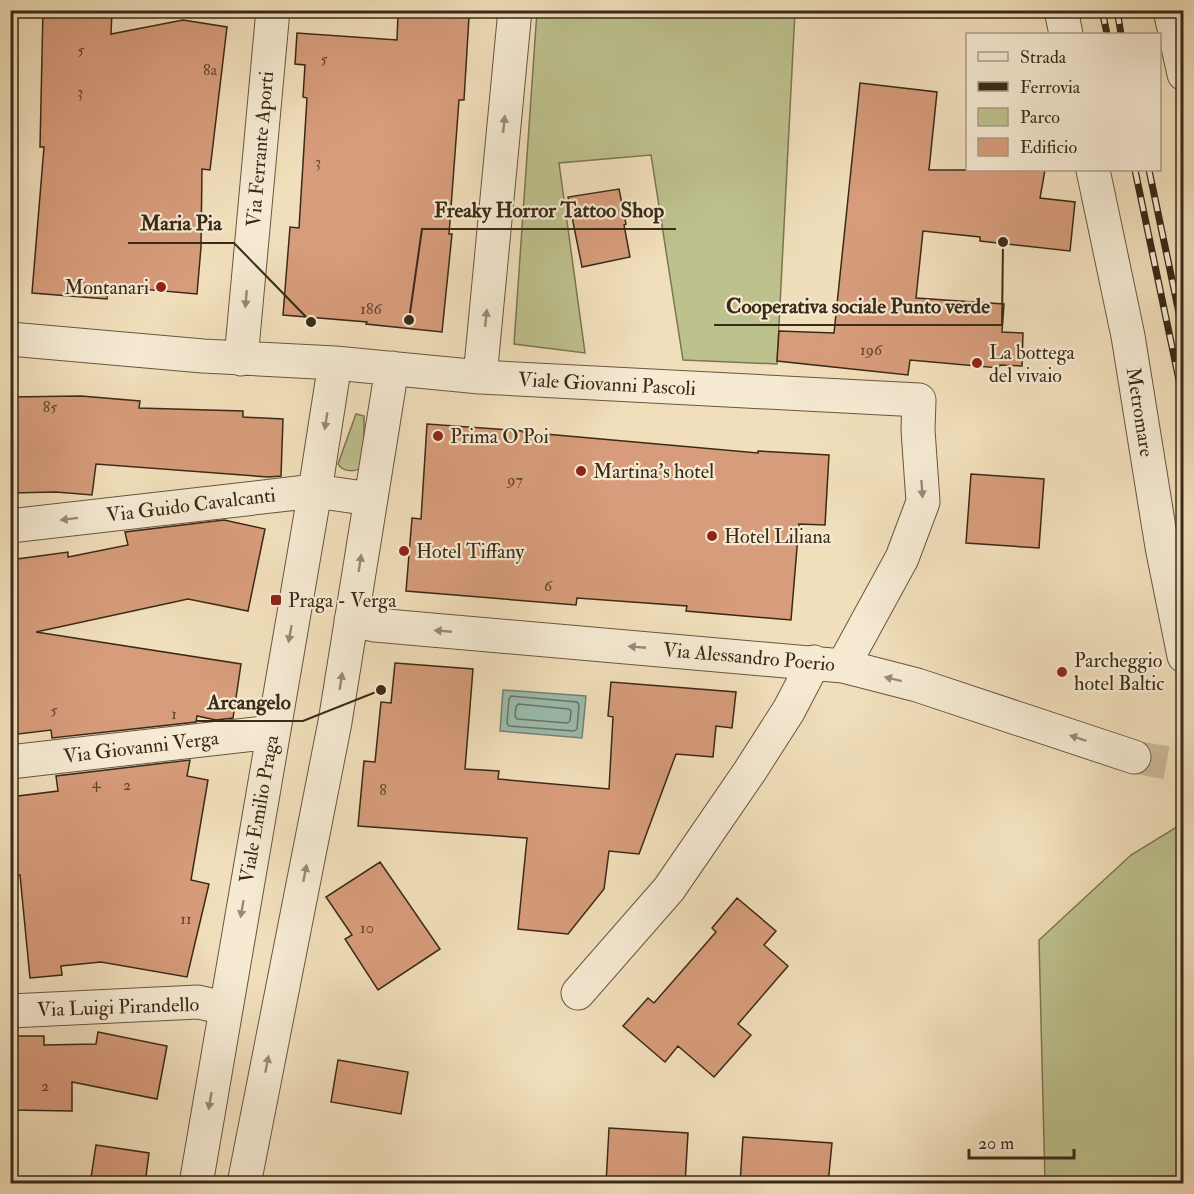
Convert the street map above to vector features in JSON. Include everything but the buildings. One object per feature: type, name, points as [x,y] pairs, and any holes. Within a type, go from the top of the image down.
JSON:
[{"type":"street","name":"Via Ferrante Aporti","points":[[240,358],[273,10]]},
{"type":"street","points":[[480,377],[515,10]]},
{"type":"street","points":[[1061,10],[1065,33]]},
{"type":"street","points":[[1175,20],[1184,74]]},
{"type":"street","name":"Metromare","points":[[1093,171],[1128,336],[1162,547],[1184,656]]},
{"type":"street","name":"Viale Giovanni Pascoli","points":[[10,339],[240,358],[335,363],[480,377],[919,400],[918,436],[922,502],[902,558],[850,657],[829,664],[789,710],[669,889],[578,993]]},
{"type":"street","name":"Viale Emilio Praga","points":[[196,1184],[335,363]]},
{"type":"street","points":[[244,1184],[333,731],[392,368]]},
{"type":"street","name":"Via Guido Cavalcanti","points":[[10,526],[315,491],[371,499]]},
{"type":"street","name":"Via Alessandro Poerio","points":[[351,620],[375,625],[829,664],[917,685],[1134,757]]},
{"type":"street","name":"Via Giovanni Verga","points":[[10,762],[272,732]]},
{"type":"street","name":"Via Luigi Pirandello","points":[[10,1011],[198,1002],[225,1008]]},
{"type":"green space","points":[[537,11],[795,11],[777,364],[683,360],[651,155],[559,163],[585,353],[514,344]]},
{"type":"green space","points":[[356,414],[364,416],[364,466],[347,470],[338,464]]},
{"type":"green space","points":[[1183,823],[1183,1183],[1045,1183],[1039,940],[1131,855]]},
{"type":"water","points":[[503,690],[586,696],[582,738],[500,731]]},
{"type":"tunnel","points":[[1134,757],[1184,766]]},
{"type":"railway","points":[[1102,10],[1107,33]]},
{"type":"railway","points":[[1117,10],[1121,33]]},
{"type":"railway","points":[[1135,171],[1184,404]]},
{"type":"railway","points":[[1149,171],[1184,337]]},
{"type":"place","name":"Cooperativa sociale Punto verde","points":[[1003,242]]},
{"type":"place","name":"Montanari","points":[[161,287]]},
{"type":"place","name":"Freaky Horror Tattoo Shop","points":[[409,320]]},
{"type":"place","name":"Maria Pia","points":[[311,322]]},
{"type":"place","name":"La bottega del vivaio","points":[[977,363]]},
{"type":"place","name":"Prima O Poi","points":[[438,436]]},
{"type":"place","name":"Martina's hotel","points":[[581,471]]},
{"type":"place","name":"Hotel Liliana","points":[[712,536]]},
{"type":"place","name":"Hotel Tiffany","points":[[404,551]]},
{"type":"place","name":"Praga - Verga","points":[[276,600]]},
{"type":"place","name":"Parcheggio hotel Baltic","points":[[1062,672]]},
{"type":"place","name":"Arcangelo","points":[[381,690]]}]
